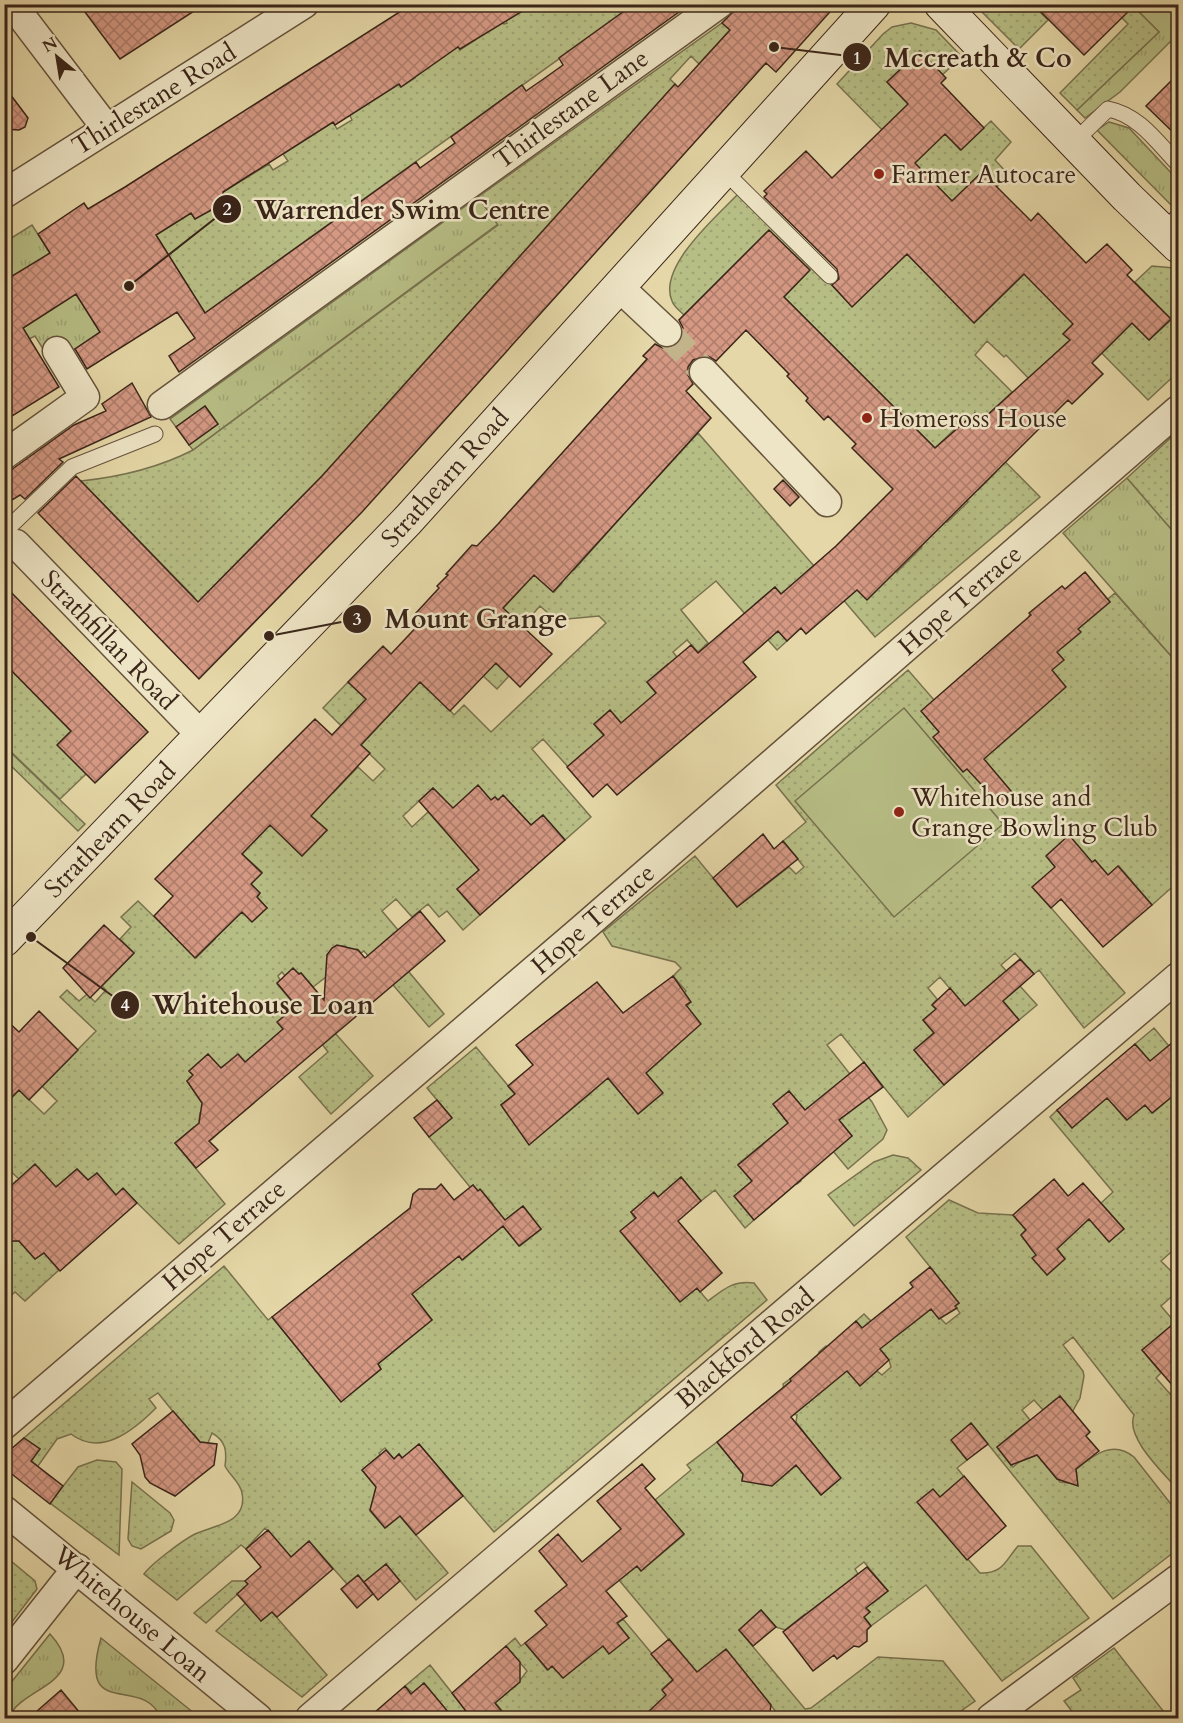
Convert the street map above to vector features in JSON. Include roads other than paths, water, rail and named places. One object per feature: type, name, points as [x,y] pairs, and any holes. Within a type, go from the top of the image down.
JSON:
[{"type":"street","points":[[12,4],[107,129]]},
{"type":"street","name":"Thirlestane Road","points":[[4,194],[304,4]]},
{"type":"street","name":"Thirlestane Lane","points":[[162,405],[719,4]]},
{"type":"street","name":"Strathearn Road","points":[[4,940],[401,528],[874,4]]},
{"type":"street","points":[[942,4],[1074,141],[1174,232]]},
{"type":"street","points":[[619,287],[667,332]]},
{"type":"street","points":[[4,455],[85,397],[57,351]]},
{"type":"street","points":[[704,372],[827,502]]},
{"type":"street","name":"Hope Terrace","points":[[4,1425],[582,930],[1179,410]]},
{"type":"street","name":"Strathfillan Road","points":[[8,536],[201,735]]},
{"type":"street","name":"Blackford Road","points":[[310,1719],[1179,977]]},
{"type":"street","name":"Whitehouse Loan","points":[[4,1510],[258,1719]]},
{"type":"street","points":[[4,1660],[77,1568]]},
{"type":"street","points":[[991,1719],[1179,1580]]},
{"type":"lane","points":[[1074,141],[1107,109],[1114,110],[1134,118],[1179,164]]},
{"type":"lane","points":[[723,170],[831,276]]},
{"type":"lane","points":[[8,536],[72,467],[155,434]]},
{"type":"tunnel","points":[[667,332],[704,372]]},
{"type":"place","name":"Mccreath & Co","points":[[774,47]]},
{"type":"place","name":"Farmer Autocare","points":[[879,174]]},
{"type":"place","name":"Warrender Swim Centre","points":[[129,286]]},
{"type":"place","name":"Homeross House","points":[[867,418]]},
{"type":"place","name":"Mount Grange","points":[[269,636]]},
{"type":"place","name":"Whitehouse and Grange Bowling Club","points":[[899,812]]},
{"type":"place","name":"Whitehouse Loan","points":[[31,937]]}]
